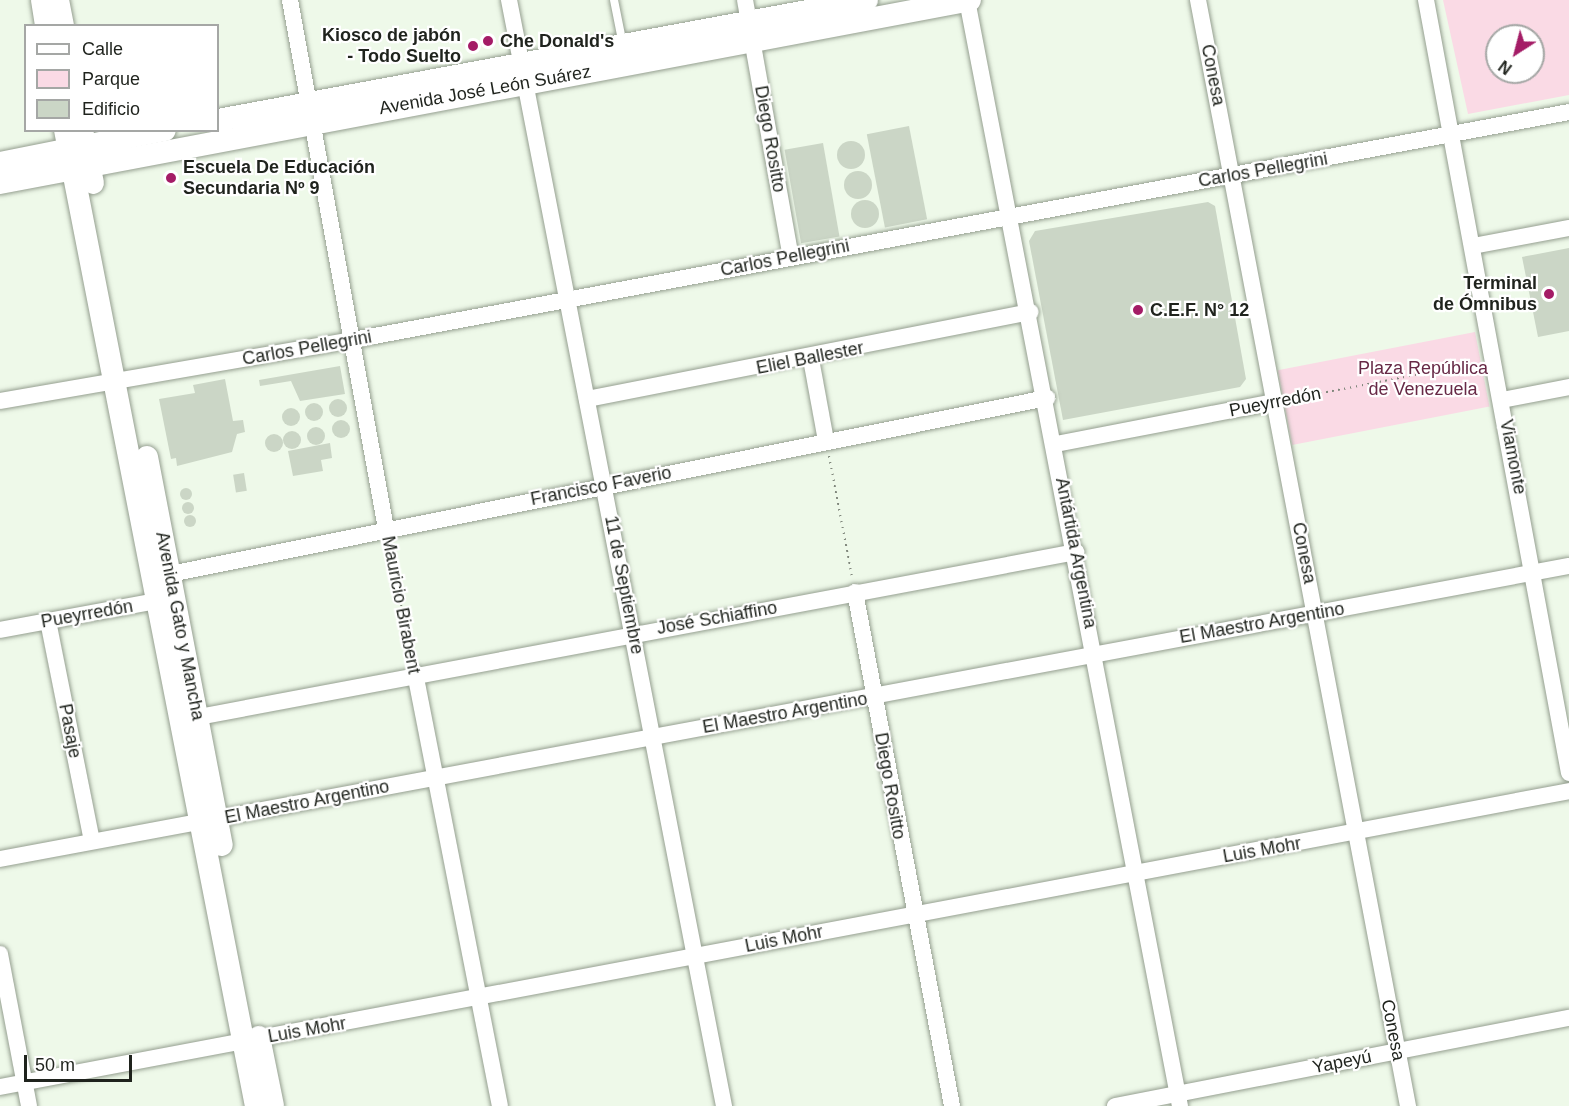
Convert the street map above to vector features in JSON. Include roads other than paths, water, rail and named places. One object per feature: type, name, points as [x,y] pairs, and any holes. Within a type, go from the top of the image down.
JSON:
[{"type":"main road","points":[[42,0],[46,24]]},
{"type":"main road","points":[[58,0],[63,24]]},
{"type":"main road","name":"Avenida José León Suárez","points":[[524,74],[623,45],[867,0]]},
{"type":"main road","name":"Avenida José León Suárez","points":[[219,127],[311,113],[524,74],[749,21],[968,0]]},
{"type":"main road","name":"Avenida José León Suárez","points":[[219,120],[311,113]]},
{"type":"main road","name":"Avenida José León Suárez","points":[[0,163],[155,132]]},
{"type":"main road","name":"Avenida José León Suárez","points":[[0,183],[78,148],[185,132]]},
{"type":"main road","name":"Avenida Gato y Mancha","points":[[78,148],[252,1040],[273,1106]]},
{"type":"main road","name":"Avenida Gato y Mancha","points":[[252,1040],[256,1106]]},
{"type":"street","name":"Mauricio Birabent","points":[[290,0],[386,529]]},
{"type":"street","name":"11 de Septiembre","points":[[508,0],[654,737],[724,1106]]},
{"type":"street","name":"Antártida Argentina","points":[[968,0],[1031,312],[1095,653],[1133,874],[1179,1100]]},
{"type":"street","name":"Conesa","points":[[1198,0],[1315,614],[1354,833],[1408,1106]]},
{"type":"street","name":"Viamonte","points":[[1426,0],[1534,572],[1569,772]]},
{"type":"street","name":"Diego Rositto","points":[[749,21],[791,257]]},
{"type":"street","name":"Carlos Pellegrini","points":[[0,401],[353,340],[567,298],[1569,112]]},
{"type":"street","points":[[1473,246],[1569,228]]},
{"type":"street","name":"Eliel Ballester","points":[[587,399],[811,359],[1031,312]]},
{"type":"street","points":[[811,359],[826,441]]},
{"type":"street","points":[[1502,400],[1569,387]]},
{"type":"street","name":"Francisco Faverio","points":[[162,576],[604,485],[1047,398]]},
{"type":"street","name":"Pueyrredón","points":[[1056,444],[1275,402]]},
{"type":"street","name":"José Schiaffino","points":[[190,719],[415,673],[1076,552]]},
{"type":"street","name":"El Maestro Argentino","points":[[0,859],[1569,566]]},
{"type":"street","name":"Diego Rositto","points":[[855,592],[912,915],[951,1106]]},
{"type":"street","name":"Pueyrredón","points":[[0,630],[167,600]]},
{"type":"street","name":"Pasaje","points":[[48,621],[92,841]]},
{"type":"street","name":"Mauricio Birabent","points":[[415,673],[482,1000],[500,1106]]},
{"type":"street","name":"Luis Mohr","points":[[0,1087],[482,1000],[696,956],[1569,791]]},
{"type":"street","points":[[0,954],[29,1106]]},
{"type":"street","name":"Yapeyú","points":[[1115,1106],[1179,1100],[1397,1051],[1569,1018]]},
{"type":"lane","points":[[614,0],[623,45]]},
{"type":"place","name":"Che Donald's","points":[[488,41]]},
{"type":"place","name":"Kiosco de jabón - Todo Suelto","points":[[473,46]]},
{"type":"place","name":"Escuela De Educación Secundaria Nº 9","points":[[171,178]]},
{"type":"place","name":"Terminal de Ómnibus","points":[[1549,294]]},
{"type":"place","name":"C.E.F. N° 12","points":[[1138,310]]},
{"type":"park label","name":"Plaza República de Venezuela","points":[[1423,379]]}]
